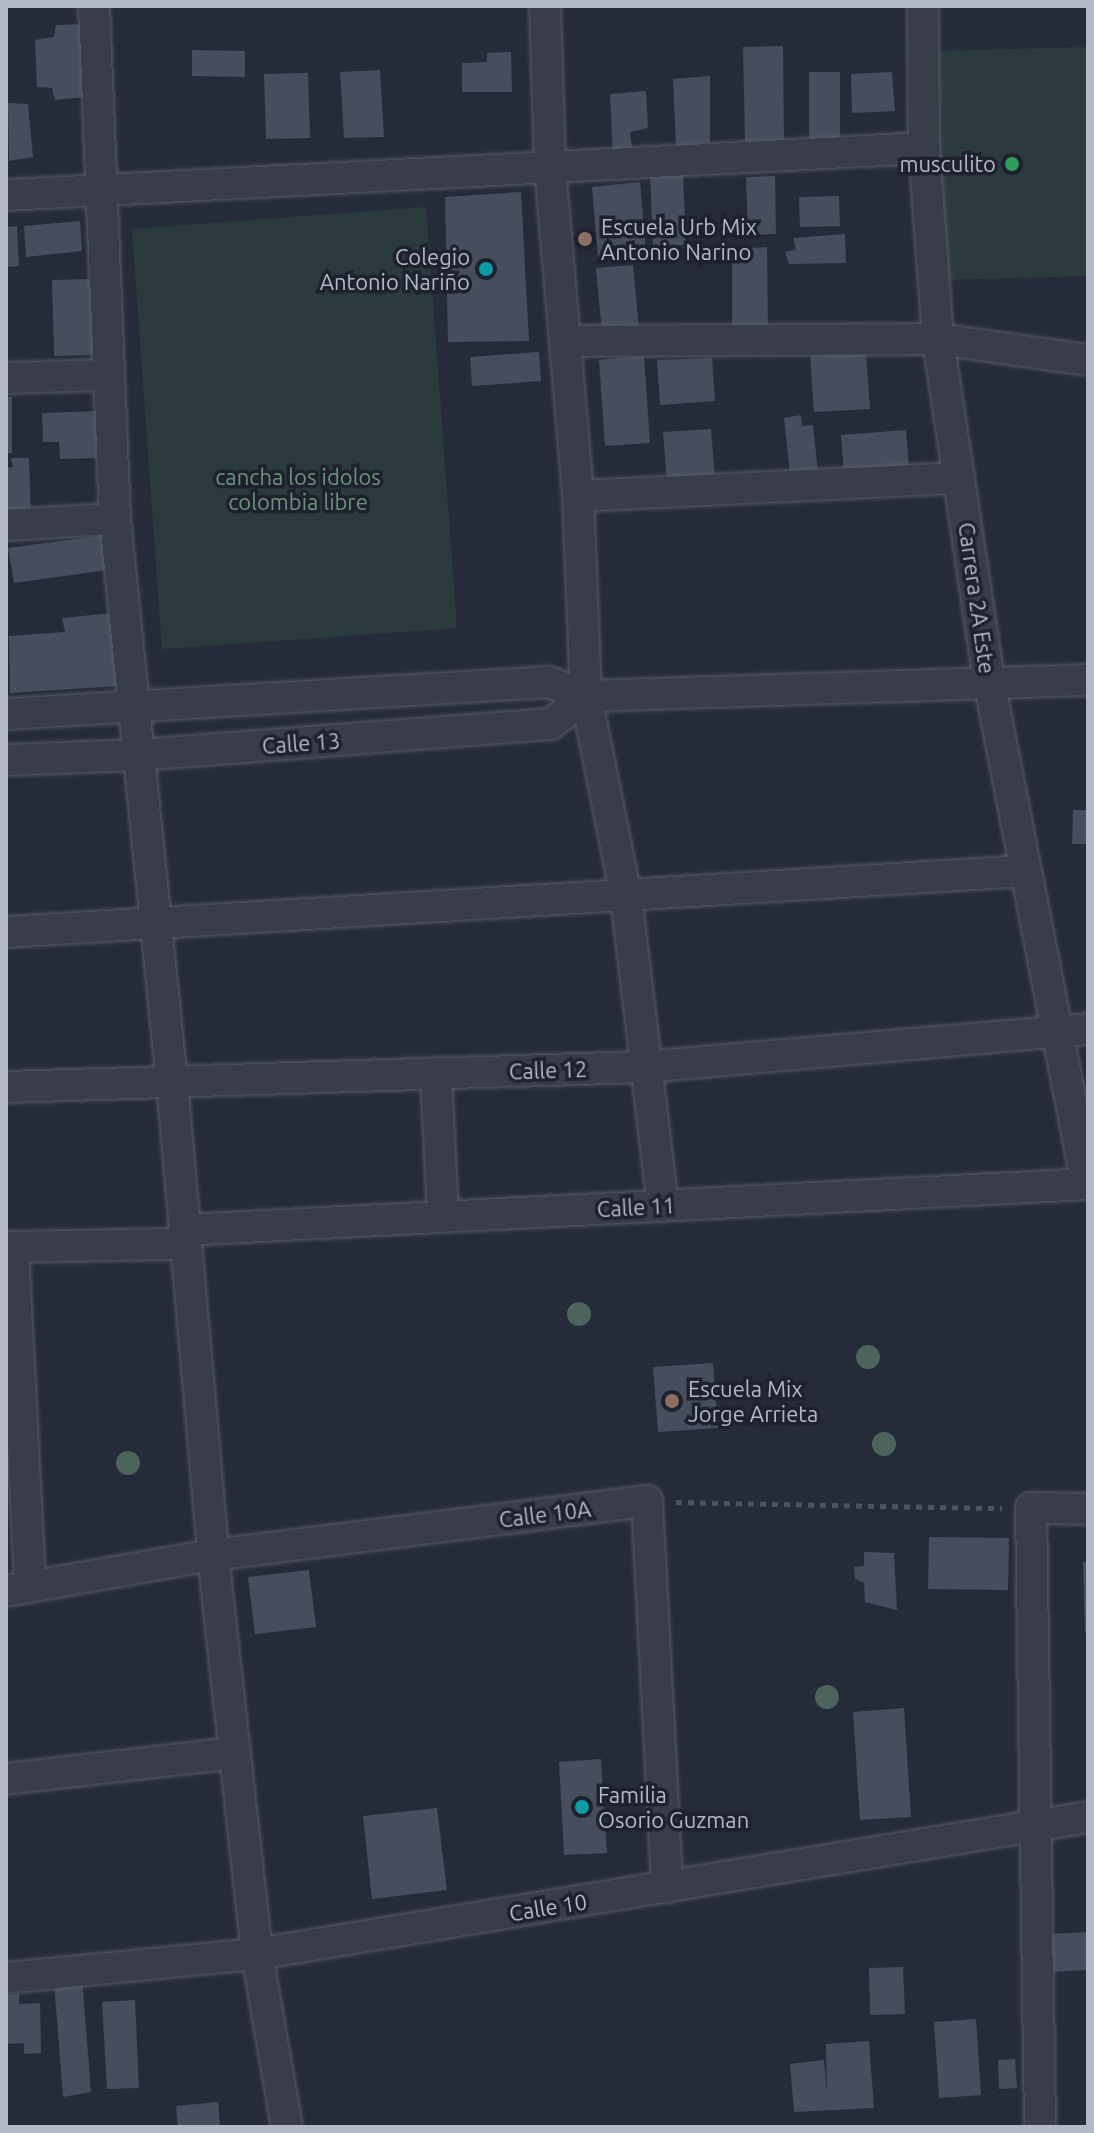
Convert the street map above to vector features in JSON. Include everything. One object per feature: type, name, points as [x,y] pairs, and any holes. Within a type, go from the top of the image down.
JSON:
[{"type":"street","points":[[94,6],[115,519],[172,1082],[213,1555],[257,1954],[287,2127]]},
{"type":"street","points":[[545,6],[550,167],[578,496],[586,696],[626,896],[663,1206]]},
{"type":"street","name":"Carrera 2A Este","points":[[923,6],[924,148],[938,339],[989,681],[1026,871],[1073,1030],[1087,1184]]},
{"type":"street","points":[[6,195],[924,148]]},
{"type":"street","points":[[567,341],[938,339],[1088,360]]},
{"type":"street","points":[[6,378],[109,375]]},
{"type":"street","points":[[578,496],[959,478]]},
{"type":"street","points":[[6,525],[115,519]]},
{"type":"street","points":[[6,714],[549,682],[586,696],[1088,680]]},
{"type":"street","name":"Calle 13","points":[[6,760],[138,755],[551,724],[586,696]]},
{"type":"street","points":[[6,932],[1026,871]]},
{"type":"street","name":"Calle 12","points":[[6,1087],[644,1067],[1073,1030]]},
{"type":"street","points":[[436,1073],[443,1217]]},
{"type":"street","name":"Calle 11","points":[[10,1247],[443,1217],[1087,1184]]},
{"type":"street","points":[[10,1247],[18,1589]]},
{"type":"street","points":[[647,1501],[667,1887]]},
{"type":"street","name":"Calle 10A","points":[[18,1589],[213,1555],[647,1501]]},
{"type":"street","points":[[1040,2127],[1031,1508],[1088,1509]]},
{"type":"street","points":[[6,1779],[235,1753]]},
{"type":"street","name":"Calle 10","points":[[6,1978],[257,1954],[1088,1817]]},
{"type":"path","points":[[647,1501],[1031,1508]]},
{"type":"green space","name":"musculito","points":[[1088,47],[1088,276],[939,280],[933,51]]},
{"type":"green space","name":"cancha los idolos colombia libre","points":[[426,207],[457,628],[162,649],[132,229]]},
{"type":"building","points":[[91,24],[87,97],[55,100],[52,88],[37,87],[35,40],[54,37],[56,25]]},
{"type":"building","points":[[783,46],[784,140],[745,141],[743,47]]},
{"type":"building","points":[[192,50],[245,51],[245,77],[192,76]]},
{"type":"building","points":[[511,52],[512,92],[462,92],[462,63],[487,62],[487,53]]},
{"type":"building","points":[[380,70],[384,137],[344,138],[340,72]]},
{"type":"building","points":[[809,72],[840,72],[840,145],[809,145]]},
{"type":"building","points":[[892,72],[895,111],[852,113],[851,74]]},
{"type":"building","points":[[308,73],[310,138],[266,139],[264,74]]},
{"type":"building","points":[[710,76],[710,142],[676,146],[673,79]]},
{"type":"building","points":[[646,91],[648,128],[630,132],[633,156],[613,157],[610,94]]},
{"type":"building","points":[[8,103],[28,104],[33,157],[9,161]]},
{"type":"building","points":[[683,175],[686,245],[653,246],[650,177]]},
{"type":"building","points":[[775,176],[776,234],[748,235],[746,177]]},
{"type":"building","points":[[640,182],[646,252],[598,257],[592,187]]},
{"type":"building","name":"Colegio Antonio Nariño","points":[[521,192],[529,341],[448,342],[445,197]]},
{"type":"building","points":[[839,196],[840,226],[800,227],[799,197]]},
{"type":"building","points":[[80,221],[82,251],[26,257],[24,226]]},
{"type":"building","points":[[17,226],[19,266],[6,267],[6,227]]},
{"type":"building","points":[[845,234],[846,263],[789,264],[785,252],[796,250],[793,238]]},
{"type":"building","points":[[767,247],[768,327],[732,325],[732,249]]},
{"type":"building","points":[[633,265],[639,329],[602,333],[596,268]]},
{"type":"building","points":[[93,279],[95,355],[54,356],[52,280]]},
{"type":"building","points":[[539,352],[541,381],[472,386],[470,357]]},
{"type":"building","points":[[866,353],[870,409],[814,412],[810,356]]},
{"type":"building","points":[[644,356],[650,443],[605,446],[599,360]]},
{"type":"building","points":[[712,358],[715,401],[660,405],[657,360]]},
{"type":"building","points":[[6,397],[12,397],[12,453],[6,453]]},
{"type":"building","points":[[98,411],[96,458],[60,459],[59,442],[43,442],[42,413]]},
{"type":"building","points":[[801,415],[802,426],[813,425],[819,482],[791,483],[784,418]]},
{"type":"building","points":[[711,429],[715,479],[667,482],[663,432]]},
{"type":"building","points":[[906,430],[909,469],[844,474],[841,435]]},
{"type":"building","points":[[11,458],[29,458],[31,518],[6,520],[6,468],[13,467]]},
{"type":"building","points":[[106,535],[107,570],[14,583],[8,548]]},
{"type":"building","points":[[113,613],[119,686],[10,693],[9,636],[65,632],[62,618]]},
{"type":"building","points":[[1073,810],[1088,810],[1088,844],[1072,844]]},
{"type":"building","points":[[713,1363],[718,1428],[658,1432],[653,1367]]},
{"type":"building","points":[[929,1537],[1009,1538],[1008,1590],[928,1589]]},
{"type":"building","points":[[864,1552],[894,1553],[897,1610],[865,1602],[864,1583],[855,1579],[854,1567],[864,1566]]},
{"type":"building","points":[[1083,1562],[1088,1562],[1088,1633],[1085,1633]]},
{"type":"building","points":[[309,1570],[316,1627],[255,1634],[248,1577]]},
{"type":"building","points":[[904,1708],[911,1817],[860,1820],[853,1712]]},
{"type":"building","name":"Familia Osorio Guzman","points":[[601,1759],[607,1853],[564,1855],[559,1762]]},
{"type":"building","points":[[437,1808],[447,1890],[372,1899],[363,1816]]},
{"type":"building","points":[[1088,1932],[1088,1970],[1052,1972],[1050,1934]]},
{"type":"building","points":[[903,1967],[905,2014],[870,2015],[869,1968]]},
{"type":"building","points":[[82,1978],[91,2092],[63,2097],[54,1982]]},
{"type":"building","points":[[19,1994],[19,2004],[40,2003],[41,2053],[24,2054],[24,2043],[6,2044],[6,1995]]},
{"type":"building","points":[[135,2000],[139,2088],[107,2089],[102,2002]]},
{"type":"building","points":[[976,2019],[981,2095],[939,2098],[934,2022]]},
{"type":"building","points":[[869,2041],[874,2108],[794,2112],[790,2064],[824,2060],[827,2094],[826,2044]]},
{"type":"building","points":[[1015,2059],[1017,2088],[999,2089],[998,2060]]},
{"type":"building","points":[[218,2102],[220,2127],[178,2127],[176,2106]]},
{"type":"place","name":"musculito","points":[[1012,164]]},
{"type":"place","name":"Escuela Urb Mix Antonio Narino","points":[[585,239]]},
{"type":"place","name":"Colegio Antonio Nariño","points":[[486,269]]},
{"type":"place","name":"Escuela Mix Jorge Arrieta","points":[[672,1401]]},
{"type":"place","name":"Familia Osorio Guzman","points":[[582,1807]]}]
